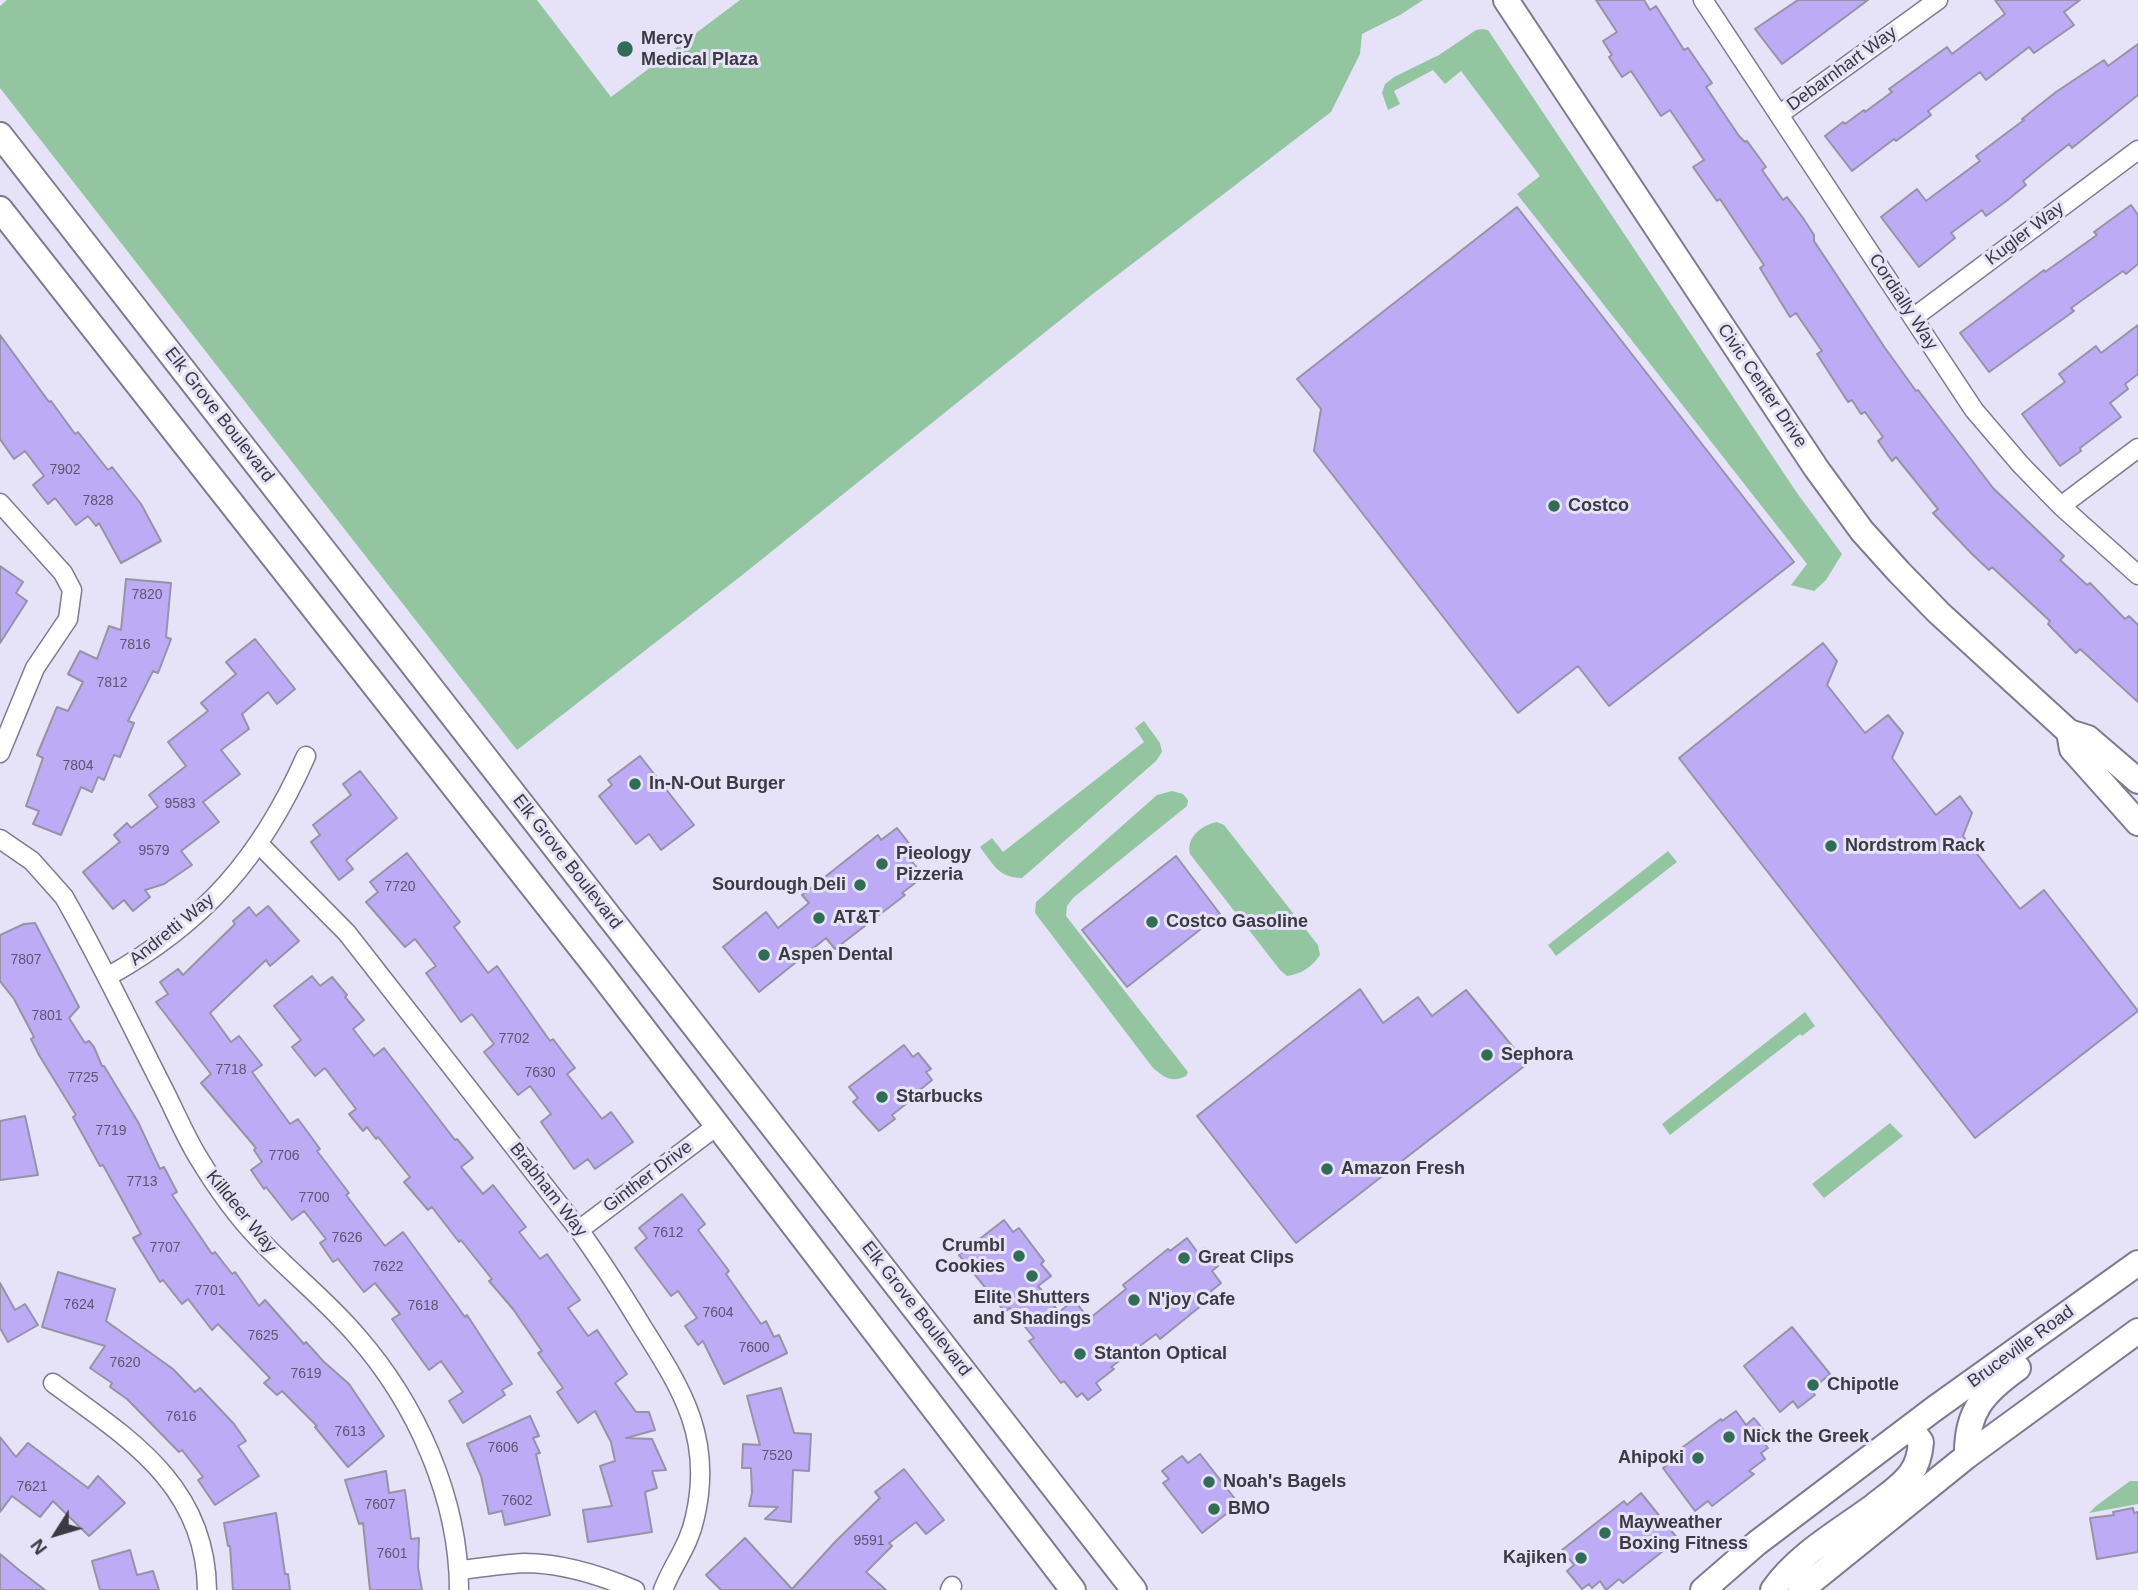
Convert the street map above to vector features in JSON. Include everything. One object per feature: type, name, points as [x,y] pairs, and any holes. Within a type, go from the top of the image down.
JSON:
[{"type":"main road","name":"Civic Center Drive","points":[[1506,0],[1816,468],[1863,531],[1939,613],[2068,732],[2088,738],[2138,781]]},
{"type":"main road","name":"Elk Grove Boulevard","points":[[0,135],[1135,1590]]},
{"type":"main road","points":[[0,209],[592,961],[1073,1590]]},
{"type":"main road","name":"Civic Center Drive","points":[[2068,732],[2072,749],[2138,823]]},
{"type":"main road","name":"Bruceville Road","points":[[1703,1590],[1757,1543],[1907,1430],[2137,1264]]},
{"type":"main road","name":"Bruceville Road","points":[[1967,1456],[1966,1434],[1973,1413],[1987,1394],[2001,1379],[2092,1314],[2137,1264]]},
{"type":"main road","points":[[1801,1590],[1967,1456],[2138,1331]]},
{"type":"main road","points":[[1773,1590],[1802,1560],[1911,1474],[1920,1457],[1921,1443],[1915,1434],[1907,1430]]},
{"type":"street","name":"Cordially Way","points":[[1703,0],[1974,410],[2021,465],[2061,506],[2138,575]]},
{"type":"street","name":"Debarnhart Way","points":[[1780,114],[1938,0]]},
{"type":"street","name":"Kugler Way","points":[[1913,318],[2138,150]]},
{"type":"street","points":[[2061,506],[2138,448]]},
{"type":"street","points":[[0,503],[62,573],[72,590],[68,619],[35,668],[0,753]]},
{"type":"street","name":"Andretti Way","points":[[107,978],[141,957],[205,907],[243,866],[288,796],[306,756]]},
{"type":"street","name":"Killdeer Way","points":[[0,839],[32,861],[64,897],[197,1156],[225,1197],[257,1236],[355,1333],[387,1372],[400,1393],[428,1449],[453,1520],[459,1590]]},
{"type":"street","name":"Brabham Way","points":[[259,844],[347,933],[579,1230],[677,1383],[694,1426],[701,1472],[695,1519],[688,1541],[663,1590]]},
{"type":"street","name":"Ginther Drive","points":[[579,1230],[718,1125]]},
{"type":"street","points":[[53,1383],[125,1436],[163,1471],[188,1512],[198,1535],[207,1590]]},
{"type":"street","points":[[459,1570],[525,1563],[548,1565],[594,1574],[635,1590]]},
{"type":"green space","points":[[7,0],[537,0],[611,97],[740,0],[1423,0],[1362,34],[1360,54],[1331,112],[1094,293],[741,576],[517,750],[0,88],[0,6]]},
{"type":"green space","points":[[1482,29],[1488,30],[1797,493],[1842,554],[1826,580],[1814,591],[1791,585],[1807,564],[1517,194],[1540,176],[1461,71],[1445,84],[1433,70],[1394,91],[1400,104],[1388,110],[1382,93],[1385,84]]},
{"type":"green space","points":[[1144,721],[1160,743],[1162,752],[1156,761],[1022,878],[1008,876],[997,869],[980,847],[992,838],[1003,852],[1144,742],[1135,728]]},
{"type":"green space","points":[[1172,791],[1183,794],[1188,800],[1187,806],[1073,898],[1067,906],[1066,916],[1188,1072],[1186,1076],[1173,1079],[1165,1077],[1153,1068],[1035,913],[1036,902],[1157,795]]},
{"type":"green space","points":[[1217,822],[1224,825],[1318,945],[1320,955],[1306,969],[1287,976],[1280,970],[1190,854],[1190,843],[1196,833]]},
{"type":"green space","points":[[1668,851],[1677,862],[1556,956],[1548,945]]},
{"type":"green space","points":[[1805,1012],[1815,1026],[1802,1036],[1800,1034],[1670,1135],[1662,1124]]},
{"type":"green space","points":[[1890,1123],[1903,1136],[1824,1198],[1812,1184]]},
{"type":"green space","points":[[2130,1481],[2138,1481],[2138,1504],[2089,1513],[2096,1506]]},
{"type":"building","points":[[1596,0],[1644,0],[1650,10],[1656,6],[1684,50],[1688,48],[1712,83],[1706,87],[1739,136],[1747,141],[1766,167],[1762,170],[1783,200],[1787,197],[1803,218],[1814,235],[1814,241],[1916,391],[1918,390],[1993,488],[2064,556],[2060,560],[2087,585],[2090,583],[2125,619],[2129,616],[2138,625],[2138,702],[2080,649],[2076,653],[2048,624],[2050,621],[1992,567],[1989,570],[1972,554],[1933,513],[1938,509],[1896,457],[1892,461],[1878,441],[1883,437],[1865,412],[1861,414],[1852,400],[1848,402],[1817,354],[1822,351],[1796,313],[1790,317],[1760,268],[1764,265],[1720,199],[1717,201],[1693,167],[1704,160],[1670,110],[1661,116],[1631,71],[1622,77],[1609,57],[1612,55],[1603,41],[1617,32]]},
{"type":"building","points":[[1798,0],[1868,0],[1782,64],[1755,29]]},
{"type":"building","points":[[1995,0],[2080,0],[2064,12],[2074,25],[2034,53],[2029,47],[1986,80],[1980,72],[1928,111],[1931,115],[1852,171],[1825,136],[1843,122],[1845,124],[1864,110],[1865,112],[1892,92],[1889,89],[1947,47],[1952,54],[2005,14]]},
{"type":"building","points":[[2138,44],[2138,95],[2072,148],[2069,144],[2040,167],[2023,181],[2026,185],[2005,202],[1986,216],[1982,210],[1951,233],[1955,238],[1919,267],[1881,217],[1917,189],[1926,201],[1980,161],[1976,156],[2056,92],[2104,60],[2108,66]]},
{"type":"building","points":[[2131,205],[2138,215],[2138,264],[2126,274],[2123,271],[2071,308],[2074,311],[1989,372],[1960,333],[2044,270],[2045,272],[2097,235],[2094,232]]},
{"type":"building","name":"Costco","points":[[1517,207],[1794,562],[1609,706],[1578,666],[1518,713],[1314,451],[1321,409],[1297,379]]},
{"type":"building","points":[[2138,325],[2138,374],[2125,384],[2128,389],[2110,403],[2121,417],[2060,466],[2022,414],[2065,382],[2059,374],[2096,346],[2101,353]]},
{"type":"building","points":[[0,335],[75,434],[78,432],[108,470],[112,467],[141,504],[161,541],[121,563],[99,523],[96,526],[88,516],[76,525],[55,498],[48,504],[33,485],[44,476],[25,451],[14,459],[0,439]]},
{"type":"building","points":[[0,566],[23,582],[16,593],[27,601],[0,643]]},
{"type":"building","points":[[126,579],[171,583],[166,637],[171,639],[158,673],[153,671],[128,721],[134,723],[120,757],[114,755],[104,780],[98,777],[92,792],[81,787],[61,835],[33,824],[39,811],[26,806],[43,758],[37,755],[57,707],[68,711],[83,682],[68,674],[80,651],[97,659],[109,626],[121,630]]},
{"type":"building","points":[[255,639],[295,689],[277,704],[268,692],[242,714],[249,729],[221,750],[240,774],[203,802],[219,822],[181,851],[192,865],[164,884],[145,890],[150,897],[133,911],[124,900],[113,909],[83,872],[120,842],[114,835],[127,823],[131,828],[158,807],[149,795],[186,766],[168,742],[208,711],[201,703],[236,674],[226,662]]},
{"type":"building","points":[[1823,643],[1837,661],[1827,685],[1865,733],[1888,715],[1903,733],[1892,758],[1936,815],[1960,796],[1972,813],[1963,836],[2020,909],[2044,890],[2138,1011],[1975,1138],[1679,758]]},
{"type":"building","points":[[640,756],[694,825],[661,850],[649,834],[636,844],[599,796],[612,785],[608,780]]},
{"type":"building","points":[[360,771],[397,818],[346,860],[353,869],[339,880],[311,842],[320,835],[313,825],[351,795],[343,784]]},
{"type":"building","points":[[897,828],[919,856],[912,862],[917,868],[909,874],[915,883],[902,893],[905,895],[835,949],[826,938],[759,992],[723,947],[766,912],[778,928],[809,903],[802,895],[878,835],[881,840]]},
{"type":"building","points":[[407,853],[460,922],[454,927],[488,973],[497,966],[550,1041],[553,1039],[575,1068],[567,1074],[602,1119],[611,1112],[633,1142],[595,1169],[588,1159],[574,1169],[541,1122],[551,1114],[530,1086],[518,1095],[484,1052],[494,1044],[472,1014],[461,1022],[426,973],[436,966],[415,939],[405,947],[366,902],[378,892],[370,882]]},
{"type":"building","name":"Costco Gasoline","points":[[1176,856],[1220,914],[1127,987],[1082,930]]},
{"type":"building","points":[[268,906],[299,941],[270,966],[266,960],[210,1013],[231,1042],[239,1036],[262,1065],[252,1072],[290,1124],[298,1119],[320,1149],[317,1151],[349,1193],[346,1195],[385,1246],[403,1232],[465,1317],[467,1315],[512,1384],[502,1390],[505,1395],[463,1423],[449,1401],[463,1392],[441,1361],[429,1370],[392,1319],[400,1314],[375,1283],[364,1292],[338,1259],[333,1262],[320,1243],[326,1239],[304,1211],[292,1220],[266,1187],[264,1189],[251,1170],[262,1162],[254,1150],[256,1148],[201,1083],[211,1074],[156,1002],[168,994],[160,982],[178,969],[183,975],[249,907],[256,916]]},
{"type":"building","points":[[35,923],[79,1007],[69,1018],[85,1043],[89,1041],[94,1047],[102,1066],[138,1122],[160,1169],[164,1167],[177,1192],[172,1195],[212,1254],[215,1252],[232,1274],[235,1272],[259,1306],[265,1300],[304,1344],[306,1342],[349,1384],[384,1436],[348,1467],[315,1427],[317,1426],[282,1391],[277,1395],[264,1383],[270,1378],[218,1324],[212,1330],[188,1299],[182,1304],[163,1280],[160,1282],[133,1238],[141,1234],[73,1117],[76,1115],[39,1055],[31,1039],[34,1037],[14,999],[0,981],[0,935],[24,924]]},
{"type":"building","points":[[312,976],[320,986],[332,977],[347,995],[345,997],[364,1020],[353,1029],[374,1056],[384,1048],[455,1140],[457,1139],[473,1158],[461,1167],[483,1194],[493,1185],[526,1227],[519,1232],[540,1259],[547,1254],[580,1300],[568,1308],[588,1336],[597,1330],[627,1374],[615,1383],[636,1412],[649,1412],[655,1430],[626,1438],[652,1439],[666,1470],[652,1471],[657,1488],[645,1492],[652,1532],[588,1542],[583,1510],[612,1506],[600,1466],[615,1461],[611,1442],[595,1411],[578,1423],[557,1392],[563,1388],[538,1353],[542,1351],[513,1309],[489,1281],[492,1279],[432,1207],[428,1210],[404,1182],[410,1177],[378,1137],[376,1139],[367,1127],[363,1131],[349,1114],[356,1109],[325,1068],[315,1076],[292,1047],[301,1040],[274,1006]]},
{"type":"building","points":[[1360,989],[1383,1023],[1418,997],[1432,1016],[1466,990],[1527,1064],[1296,1243],[1197,1116]]},
{"type":"building","points":[[904,1045],[913,1057],[918,1053],[931,1069],[926,1072],[932,1080],[892,1115],[895,1119],[879,1131],[853,1102],[858,1098],[849,1087]]},
{"type":"building","points":[[25,1116],[38,1175],[0,1180],[0,1121]]},
{"type":"building","points":[[682,1194],[705,1224],[698,1230],[729,1271],[726,1274],[761,1324],[766,1321],[774,1337],[779,1335],[787,1353],[724,1384],[703,1341],[698,1345],[685,1326],[697,1318],[678,1291],[671,1296],[635,1248],[647,1238],[639,1228]]},
{"type":"building","points":[[1004,1220],[1013,1232],[1019,1228],[1044,1261],[1041,1264],[1051,1276],[1038,1286],[1059,1312],[1074,1300],[1089,1319],[1126,1289],[1123,1285],[1168,1249],[1170,1251],[1187,1238],[1198,1253],[1204,1248],[1218,1266],[1212,1271],[1221,1283],[1199,1301],[1202,1305],[1160,1339],[1156,1334],[1111,1367],[1114,1369],[1096,1383],[1101,1390],[1088,1400],[1082,1393],[1077,1397],[1064,1381],[1061,1383],[1029,1341],[1034,1338],[1010,1308],[1005,1312],[959,1255]]},
{"type":"building","points":[[58,1272],[115,1289],[106,1321],[173,1369],[195,1392],[200,1388],[246,1441],[238,1446],[259,1476],[215,1505],[198,1480],[203,1477],[182,1450],[179,1452],[127,1399],[110,1387],[112,1383],[90,1368],[105,1346],[42,1327]]},
{"type":"building","points":[[0,1283],[15,1310],[25,1304],[38,1325],[8,1342],[0,1328]]},
{"type":"building","points":[[1792,1327],[1830,1374],[1811,1390],[1815,1395],[1798,1408],[1793,1401],[1780,1412],[1744,1366]]},
{"type":"building","points":[[781,1388],[794,1433],[811,1434],[809,1471],[793,1470],[791,1522],[765,1519],[778,1507],[749,1506],[752,1493],[751,1468],[742,1468],[743,1444],[760,1445],[747,1396]]},
{"type":"building","points":[[1736,1411],[1746,1425],[1754,1418],[1766,1433],[1760,1438],[1768,1448],[1761,1453],[1765,1459],[1749,1471],[1754,1474],[1712,1506],[1708,1501],[1695,1511],[1663,1468],[1679,1456],[1676,1452]]},
{"type":"building","points":[[530,1416],[539,1436],[533,1438],[540,1453],[536,1454],[550,1515],[505,1525],[502,1511],[489,1514],[481,1476],[467,1444]]},
{"type":"building","points":[[0,1437],[16,1457],[28,1443],[88,1488],[98,1476],[125,1503],[89,1536],[53,1501],[40,1517],[12,1496],[0,1512]]},
{"type":"building","points":[[1200,1454],[1239,1504],[1202,1533],[1163,1483],[1169,1479],[1162,1471],[1182,1456],[1188,1463]]},
{"type":"building","points":[[904,1469],[944,1520],[926,1534],[916,1522],[889,1543],[892,1546],[866,1572],[886,1590],[721,1590],[706,1575],[745,1538],[792,1589],[880,1498],[875,1492]]},
{"type":"building","points":[[386,1471],[389,1493],[405,1490],[411,1539],[419,1538],[418,1567],[422,1590],[370,1590],[363,1523],[359,1524],[345,1480]]},
{"type":"building","points":[[1641,1493],[1678,1539],[1623,1583],[1619,1579],[1606,1590],[1600,1581],[1592,1588],[1589,1584],[1582,1589],[1567,1571],[1574,1565],[1562,1550],[1624,1501],[1627,1505]]},
{"type":"building","points":[[2133,1508],[2134,1513],[2138,1512],[2138,1552],[2097,1559],[2090,1518],[2114,1515],[2113,1512]]},
{"type":"building","points":[[276,1513],[290,1590],[233,1590],[230,1546],[224,1523]]},
{"type":"building","points":[[130,1550],[137,1575],[153,1571],[159,1590],[100,1590],[92,1561]]},
{"type":"building","points":[[0,1554],[19,1570],[45,1590],[0,1590]]},
{"type":"place","name":"Mercy Medical Plaza","points":[[625,49]]},
{"type":"place","name":"Costco","points":[[1554,506]]},
{"type":"place","name":"In-N-Out Burger","points":[[635,784]]},
{"type":"place","name":"Nordstrom Rack","points":[[1831,846]]},
{"type":"place","name":"Pieology Pizzeria","points":[[882,864]]},
{"type":"place","name":"Sourdough Deli","points":[[860,885]]},
{"type":"place","name":"AT&T","points":[[819,918]]},
{"type":"place","name":"Costco Gasoline","points":[[1152,922]]},
{"type":"place","name":"Aspen Dental","points":[[764,955]]},
{"type":"place","name":"Sephora","points":[[1487,1055]]},
{"type":"place","name":"Starbucks","points":[[882,1097]]},
{"type":"place","name":"Amazon Fresh","points":[[1327,1169]]},
{"type":"place","name":"Crumbl Cookies","points":[[1019,1256]]},
{"type":"place","name":"Great Clips","points":[[1184,1258]]},
{"type":"place","name":"Elite Shutters and Shadings","points":[[1032,1276]]},
{"type":"place","name":"N'joy Cafe","points":[[1134,1300]]},
{"type":"place","name":"Stanton Optical","points":[[1080,1354]]},
{"type":"place","name":"Chipotle","points":[[1813,1385]]},
{"type":"place","name":"Nick the Greek","points":[[1729,1437]]},
{"type":"place","name":"Ahipoki","points":[[1698,1458]]},
{"type":"place","name":"Noah's Bagels","points":[[1209,1482]]},
{"type":"place","name":"BMO","points":[[1214,1509]]},
{"type":"place","name":"Mayweather Boxing Fitness","points":[[1605,1533]]},
{"type":"place","name":"Kajiken","points":[[1581,1558]]}]
